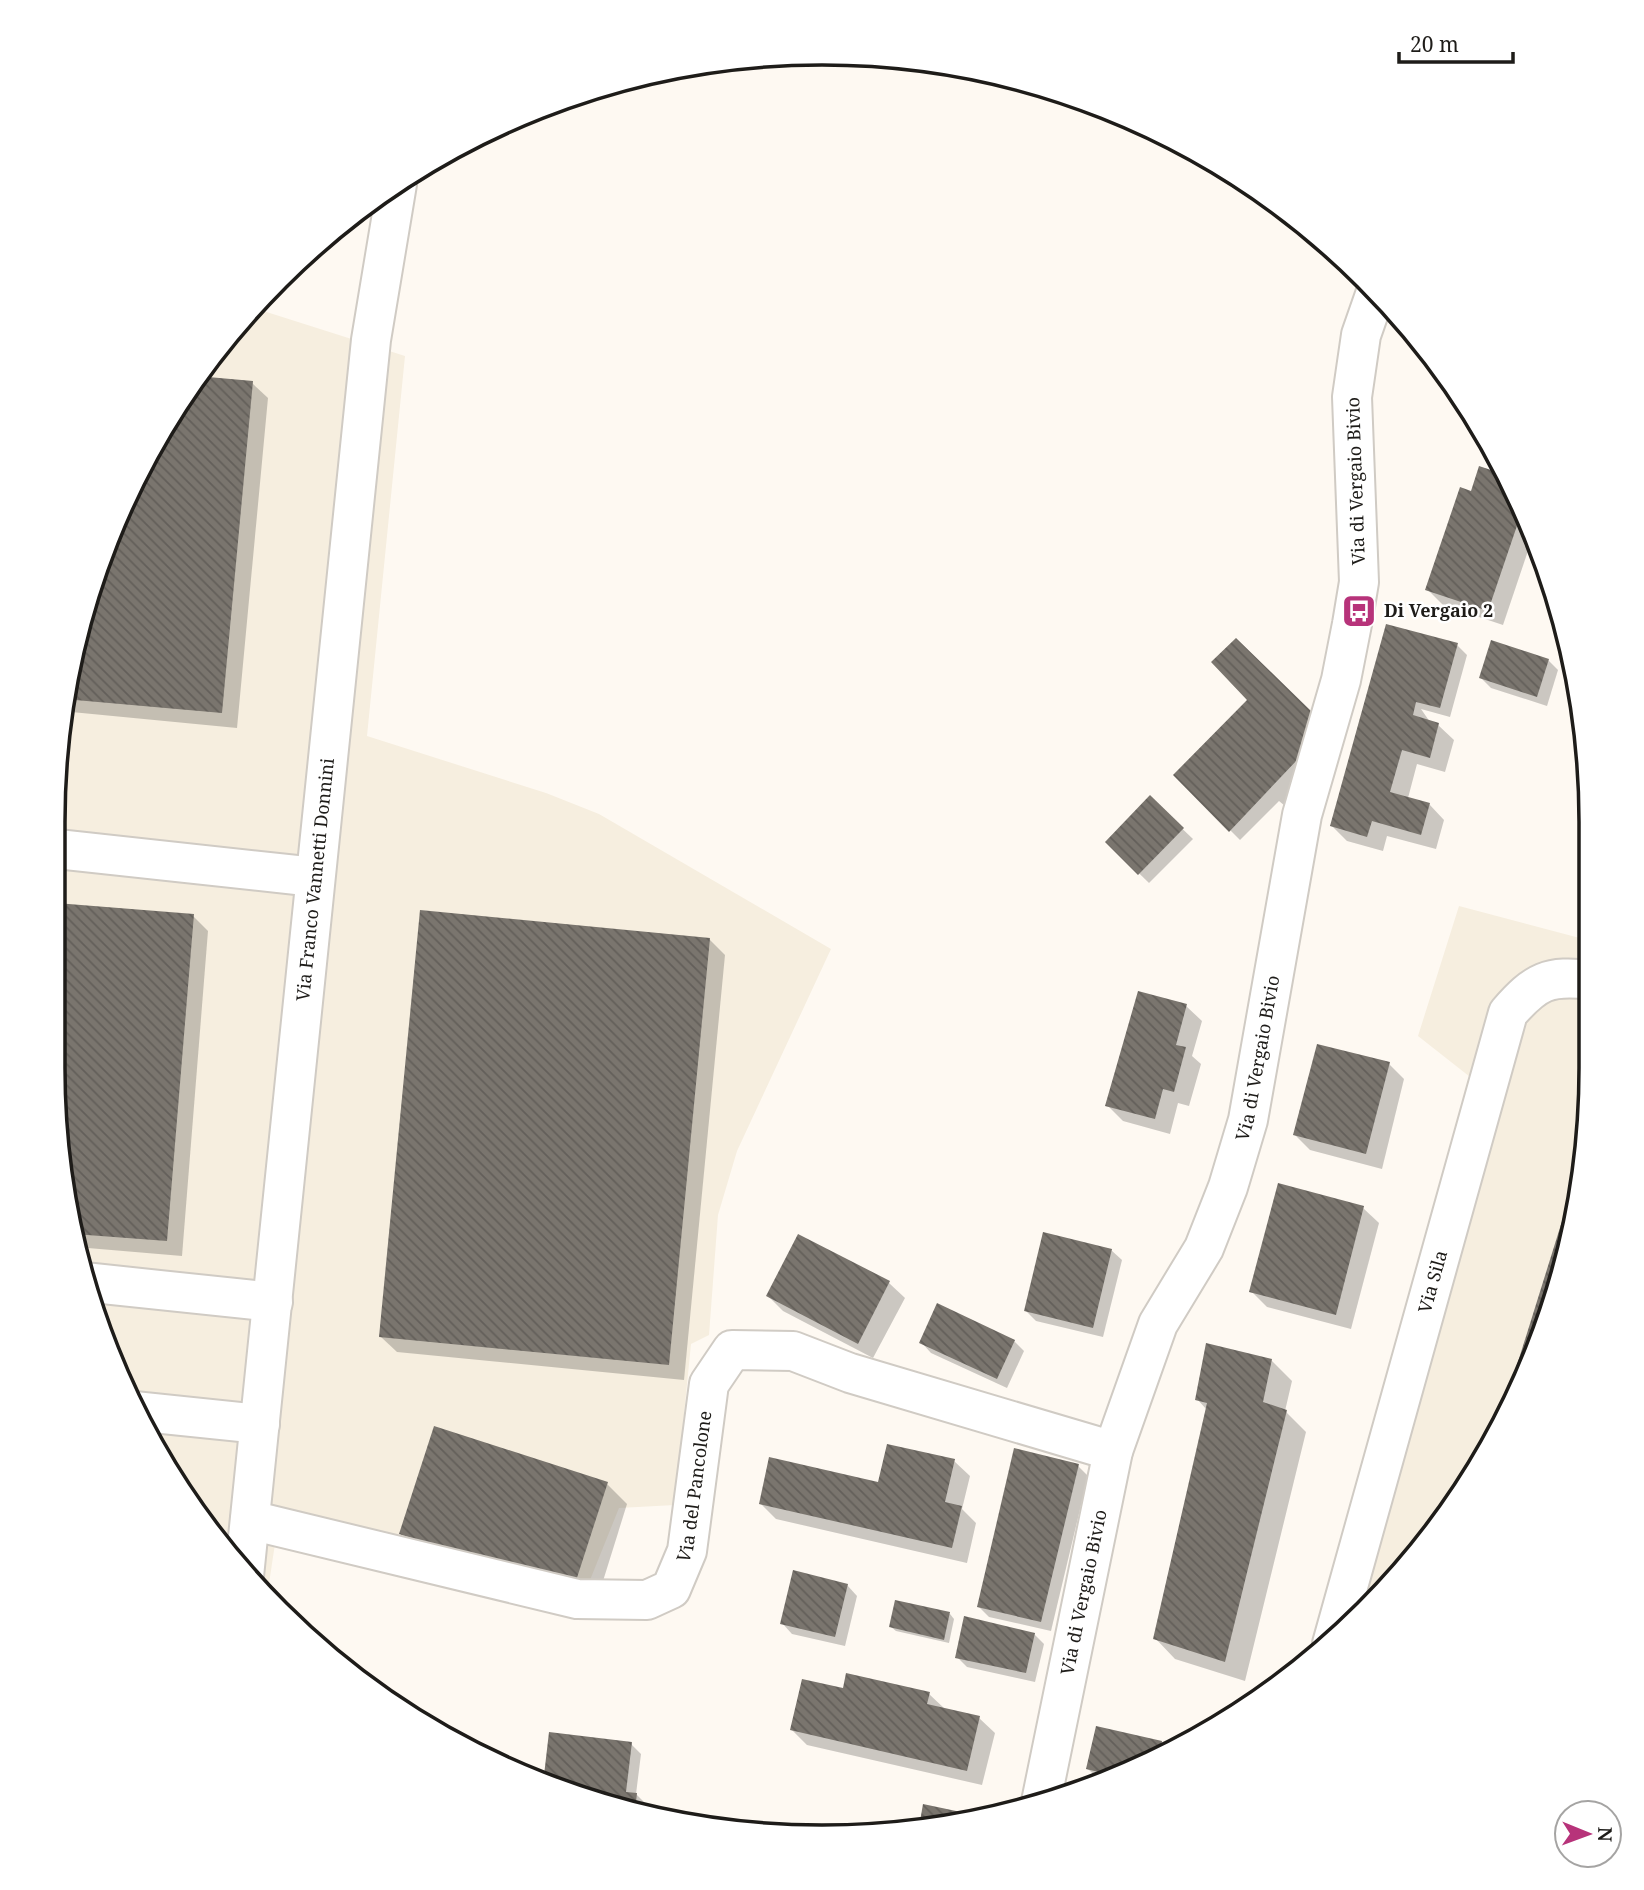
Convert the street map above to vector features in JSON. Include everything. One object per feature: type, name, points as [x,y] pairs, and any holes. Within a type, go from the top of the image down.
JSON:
[{"type":"street","name":"Via Franco Vannetti Donnini","points":[[246,1559],[371,340],[395,196]]},
{"type":"street","name":"Via di Vergaio Bivio","points":[[1043,1792],[1112,1451],[1157,1324],[1203,1248],[1228,1187],[1248,1120],[1302,815],[1341,680],[1356,603],[1359,582],[1352,397],[1361,335],[1372,303]]},
{"type":"street","points":[[65,850],[315,877]]},
{"type":"street","name":"Via Sila","points":[[1339,1620],[1508,1013],[1530,988],[1558,978],[1579,979]]},
{"type":"street","points":[[97,1283],[273,1302]]},
{"type":"street","name":"Via del Pancolone","points":[[250,1520],[578,1599],[647,1600],[671,1589],[687,1551],[709,1384],[732,1350],[793,1351],[850,1373],[1112,1451]]},
{"type":"street","points":[[148,1412],[260,1424]]},
{"type":"shaded area","points":[[264,311],[405,356],[367,736],[546,793],[599,814],[831,949],[737,1151],[718,1215],[709,1335],[691,1344],[675,1505],[619,1508],[584,1595],[279,1517],[269,1584],[221,1529],[192,1489],[143,1403],[122,1358],[105,1311],[79,1216],[66,1118],[65,1068],[66,772],[79,674],[91,626],[122,532],[166,443],[221,361]]},
{"type":"shaded area","points":[[1459,906],[1579,938],[1578,1118],[1573,1167],[1565,1216],[1539,1311],[1522,1358],[1501,1403],[1452,1489],[1423,1529],[1359,1600],[1493,1095],[1418,1036]]},
{"type":"building","points":[[209,377],[253,381],[222,713],[75,700],[91,626],[122,532],[166,443]]},
{"type":"building","points":[[1479,466],[1492,470],[1518,523],[1488,611],[1425,590],[1460,487],[1471,491]]},
{"type":"building","points":[[1386,624],[1458,643],[1440,708],[1416,702],[1413,715],[1439,723],[1430,758],[1402,750],[1390,792],[1430,803],[1421,835],[1372,821],[1367,837],[1330,826]]},
{"type":"building","points":[[1236,638],[1311,711],[1298,759],[1229,832],[1173,775],[1247,700],[1211,662]]},
{"type":"building","points":[[1491,640],[1549,659],[1537,697],[1479,678]]},
{"type":"building","points":[[1150,795],[1184,828],[1138,875],[1105,842]]},
{"type":"building","points":[[65,904],[194,914],[167,1241],[84,1235],[71,1167],[66,1118]]},
{"type":"building","points":[[420,910],[710,938],[669,1365],[379,1337]]},
{"type":"building","points":[[1138,991],[1187,1004],[1176,1045],[1186,1047],[1174,1092],[1163,1089],[1155,1119],[1105,1106]]},
{"type":"building","points":[[1317,1044],[1390,1062],[1366,1154],[1293,1135]]},
{"type":"building","points":[[1278,1183],[1364,1206],[1336,1315],[1249,1292]]},
{"type":"building","points":[[1567,1207],[1539,1311],[1514,1376]]},
{"type":"building","points":[[1043,1232],[1112,1249],[1093,1328],[1024,1311]]},
{"type":"building","points":[[798,1234],[890,1281],[858,1344],[766,1296]]},
{"type":"building","points":[[937,1303],[1015,1340],[997,1379],[919,1343]]},
{"type":"building","points":[[1206,1343],[1272,1359],[1263,1402],[1287,1410],[1225,1662],[1153,1639],[1207,1403],[1195,1400]]},
{"type":"building","points":[[434,1426],[608,1482],[573,1590],[399,1534]]},
{"type":"building","points":[[887,1444],[955,1459],[945,1502],[962,1506],[952,1548],[759,1504],[769,1457],[878,1482]]},
{"type":"building","points":[[1014,1448],[1079,1464],[1041,1622],[977,1607]]},
{"type":"building","points":[[793,1570],[848,1584],[835,1637],[780,1624]]},
{"type":"building","points":[[895,1600],[950,1612],[944,1640],[889,1627]]},
{"type":"building","points":[[964,1616],[1035,1633],[1026,1673],[955,1658]]},
{"type":"building","points":[[846,1673],[930,1692],[927,1704],[980,1716],[967,1771],[790,1730],[802,1679],[843,1688]]},
{"type":"building","points":[[1096,1726],[1162,1741],[1161,1745],[1112,1768],[1100,1772],[1086,1769]]},
{"type":"building","points":[[549,1732],[632,1742],[626,1792],[637,1793],[636,1802],[579,1785],[544,1772]]},
{"type":"building","points":[[923,1804],[962,1812],[921,1819]]},
{"type":"place","name":"Di Vergaio 2","points":[[1359,611]]}]
